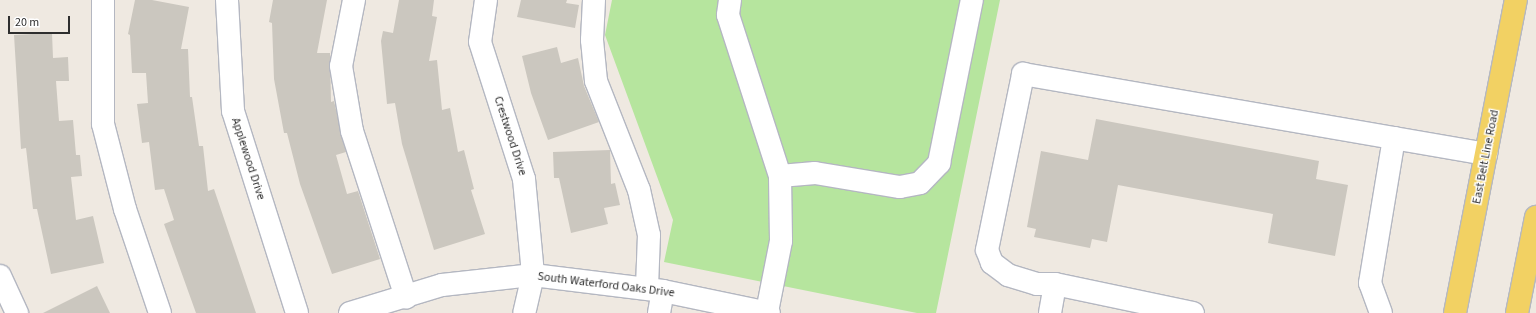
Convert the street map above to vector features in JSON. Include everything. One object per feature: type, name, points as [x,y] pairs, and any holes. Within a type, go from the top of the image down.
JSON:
[{"type":"main road","name":"East Belt Line Road","points":[[1455,313],[1516,0]]},
{"type":"main road","points":[[1517,313],[1536,216]]},
{"type":"street","points":[[103,0],[103,124],[125,209],[160,313]]},
{"type":"street","name":"Applewood Drive","points":[[227,0],[232,112],[297,313]]},
{"type":"street","points":[[354,0],[341,66],[352,131],[406,297]]},
{"type":"street","name":"Crestwood Drive","points":[[486,0],[480,42],[524,179],[533,275],[524,313]]},
{"type":"street","points":[[594,0],[592,40],[596,81],[611,124],[639,190],[649,235],[659,313]]},
{"type":"street","points":[[730,0],[728,15],[780,176],[781,241],[768,313]]},
{"type":"street","points":[[780,176],[814,173],[900,187],[920,183],[939,163],[972,0]]},
{"type":"street","points":[[1193,313],[1055,284],[1037,284],[1008,275],[992,263],[987,250],[1023,74],[1486,154]]},
{"type":"street","points":[[1381,313],[1370,283],[1394,138]]},
{"type":"street","name":"South Waterford Oaks Drive","points":[[350,313],[442,285],[533,275],[655,290],[768,313]]},
{"type":"street","points":[[0,276],[17,313]]},
{"type":"street","points":[[1050,313],[1055,284]]},
{"type":"green space","points":[[612,0],[1000,0],[936,313],[917,313],[664,262],[673,220],[605,35]]},
{"type":"building","points":[[135,0],[152,0],[189,7],[181,49],[188,49],[190,97],[192,97],[199,146],[203,146],[208,191],[214,189],[256,313],[196,313],[164,224],[174,220],[164,189],[155,190],[149,142],[142,143],[137,104],[148,103],[146,73],[132,73],[130,35],[128,34]]},
{"type":"building","points":[[273,0],[327,0],[317,53],[330,53],[331,102],[334,101],[346,152],[336,155],[347,194],[358,191],[380,259],[332,274],[300,184],[287,133],[284,133],[274,79],[272,23],[269,22]]},
{"type":"building","points":[[399,0],[434,0],[432,16],[437,17],[429,61],[437,60],[442,110],[450,108],[458,152],[464,150],[474,189],[471,190],[485,234],[434,250],[402,144],[395,103],[387,104],[381,41],[383,31],[393,33]]},
{"type":"building","points":[[521,0],[567,0],[566,3],[579,5],[575,28],[517,17]]},
{"type":"building","points":[[52,33],[53,58],[68,57],[69,81],[56,81],[59,121],[73,120],[76,155],[80,155],[82,176],[71,177],[76,220],[93,216],[104,263],[51,274],[37,209],[33,209],[26,148],[21,149],[14,35]]},
{"type":"building","points":[[557,47],[561,63],[578,58],[584,86],[599,122],[548,140],[531,93],[522,56]]},
{"type":"building","points":[[1096,119],[1319,161],[1316,179],[1348,185],[1335,256],[1268,243],[1273,214],[1118,185],[1107,242],[1092,239],[1090,248],[1034,237],[1036,229],[1027,227],[1041,151],[1088,160]]},
{"type":"building","points":[[610,150],[611,184],[615,183],[620,205],[604,208],[608,224],[571,233],[559,178],[554,178],[553,152]]},
{"type":"building","points":[[97,286],[110,313],[43,313]]}]
